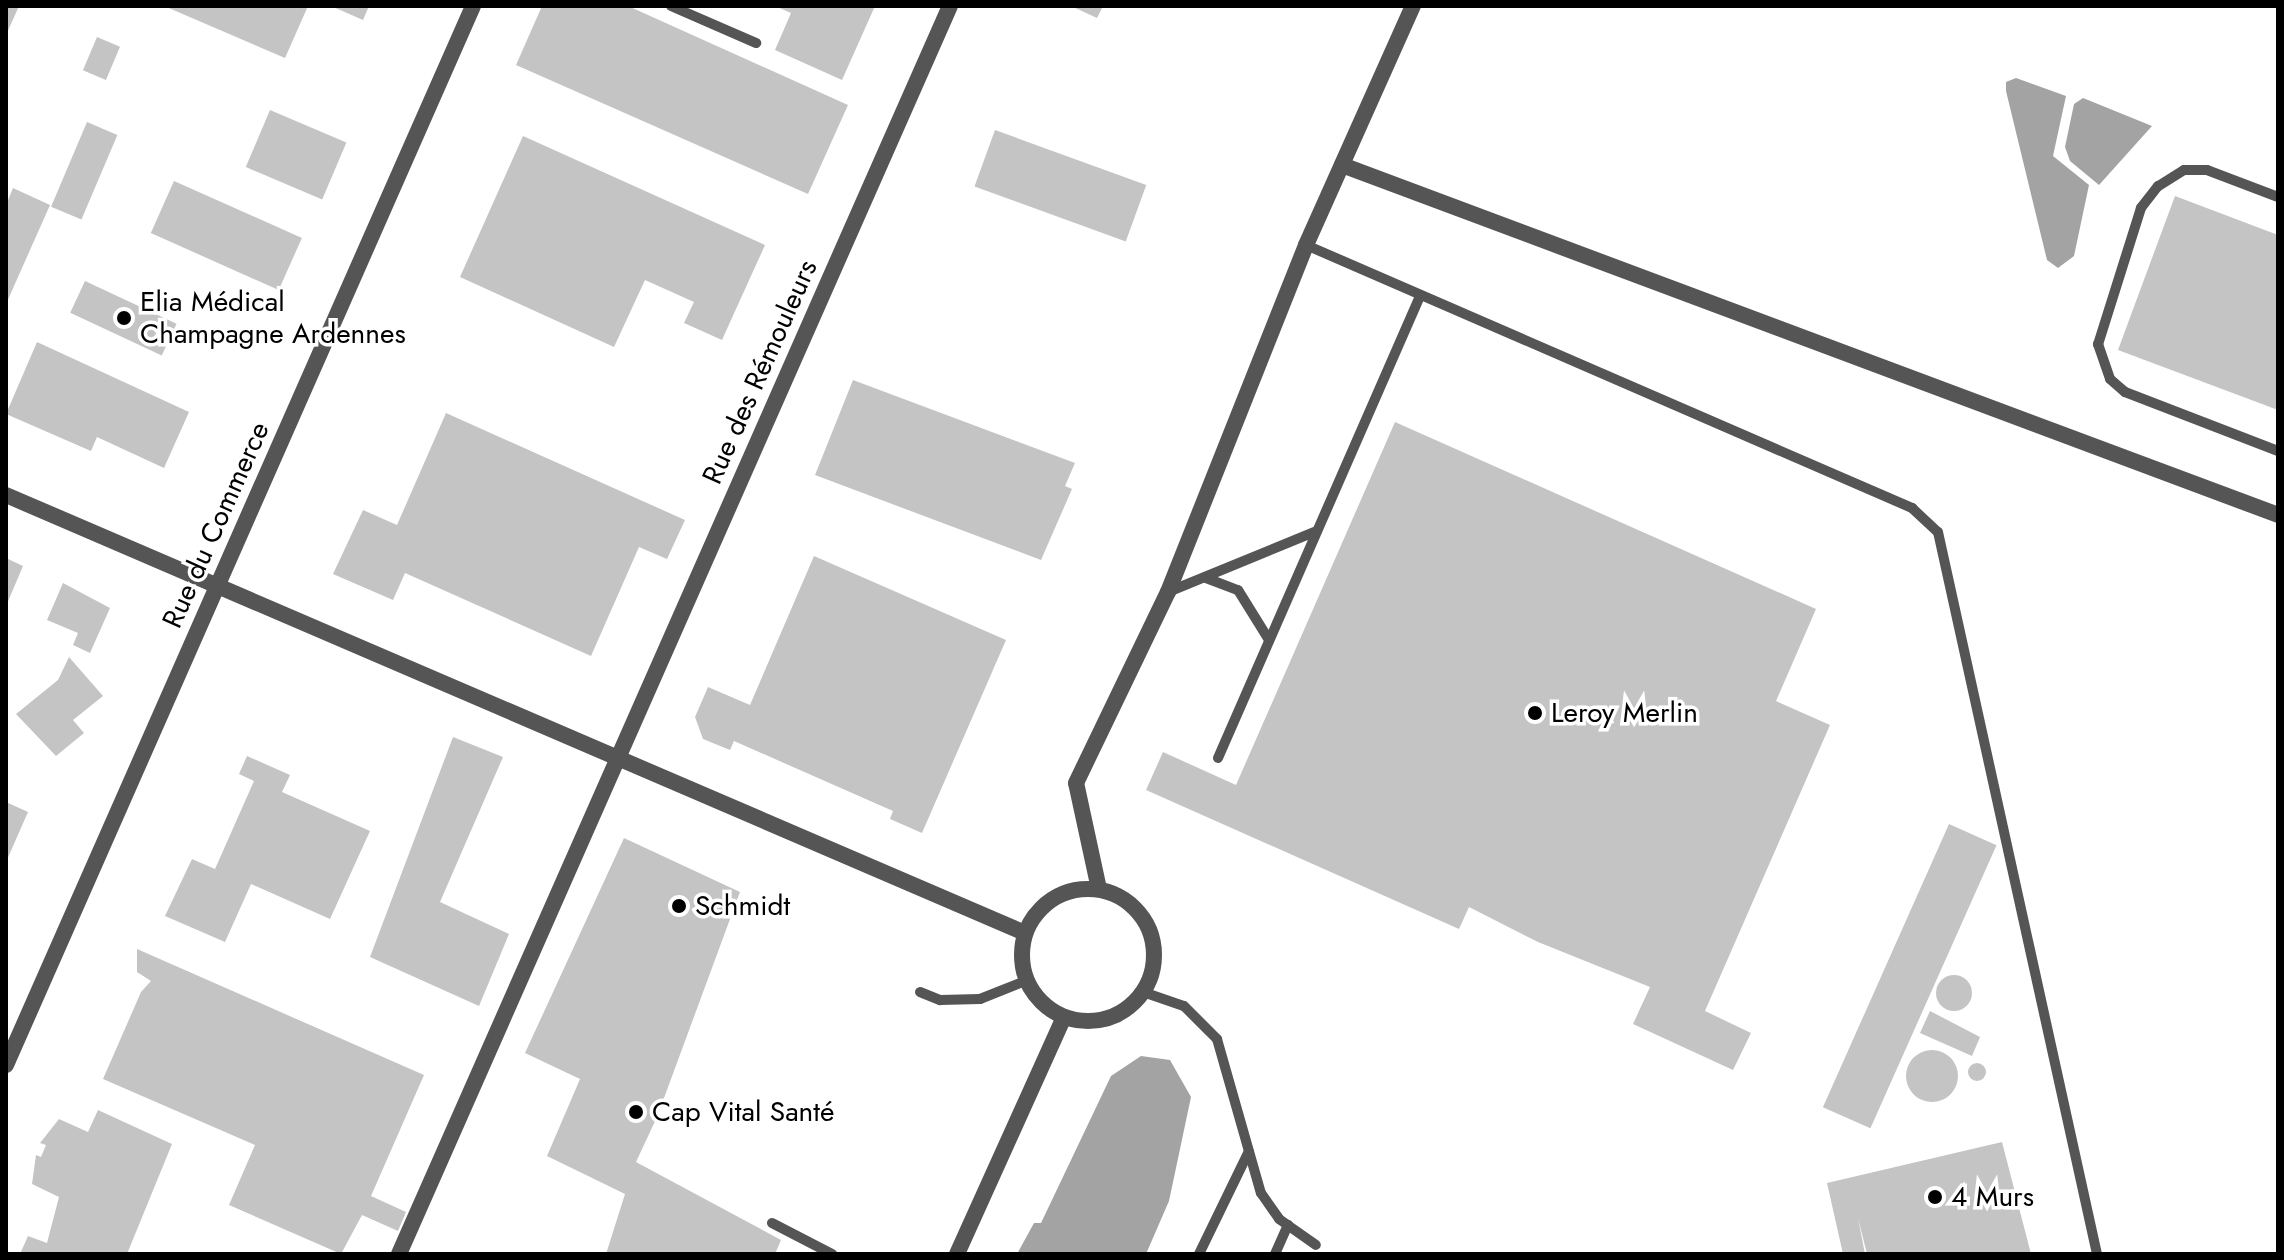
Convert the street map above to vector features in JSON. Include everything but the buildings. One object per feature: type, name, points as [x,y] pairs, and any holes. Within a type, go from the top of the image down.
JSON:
[{"type":"street","name":"Rue du Commerce","points":[[6,1065],[473,6]]},
{"type":"street","name":"Rue des Rémouleurs","points":[[399,1254],[950,6]]},
{"type":"street","points":[[1099,889],[1076,783],[1168,592],[1306,245],[1413,6]]},
{"type":"street","points":[[1342,165],[2278,515]]},
{"type":"street","points":[[6,495],[1025,933]]},
{"type":"street","points":[[1081,889],[1099,889],[1120,896],[1149,928],[1153,960],[1143,992],[1108,1018],[1064,1017],[1045,1005],[1028,980],[1023,967],[1025,933],[1034,916],[1054,898],[1081,889]]},
{"type":"street","points":[[957,1253],[1064,1017]]},
{"type":"lane","points":[[671,6],[756,43]]},
{"type":"lane","points":[[2278,197],[2207,170],[2184,170],[2158,186],[2141,208],[2098,344],[2110,379],[2125,392],[2278,451]]},
{"type":"lane","points":[[1306,245],[1912,508],[1938,532],[2097,1254]]},
{"type":"lane","points":[[1218,758],[1420,296]]},
{"type":"lane","points":[[1168,592],[1317,531]]},
{"type":"lane","points":[[1204,577],[1238,590],[1269,640]]},
{"type":"lane","points":[[920,992],[940,1000],[980,999],[1028,980]]},
{"type":"lane","points":[[1143,992],[1184,1006],[1217,1039],[1261,1193],[1288,1225],[1316,1245]]},
{"type":"lane","points":[[1199,1254],[1249,1151]]},
{"type":"lane","points":[[772,1223],[832,1254]]},
{"type":"lane","points":[[1275,1254],[1288,1225]]},
{"type":"shaded area","points":[[2016,78],[2066,96],[2053,156],[2089,185],[2074,256],[2058,268],[2047,260],[2006,91],[2006,82]]},
{"type":"shaded area","points":[[2083,98],[2152,126],[2099,185],[2070,161],[2065,147],[2074,104]]},
{"type":"shaded area","points":[[1141,1056],[1170,1060],[1191,1097],[1169,1201],[1146,1254],[1017,1254],[1034,1223],[1041,1223],[1111,1076]]},
{"type":"place","name":"Elia Médical Champagne Ardennes","points":[[124,318]]},
{"type":"place","name":"Leroy Merlin","points":[[1535,713]]},
{"type":"place","name":"Schmidt","points":[[679,906]]},
{"type":"place","name":"Cap Vital Santé","points":[[636,1112]]},
{"type":"place","name":"4 Murs","points":[[1935,1197]]}]
